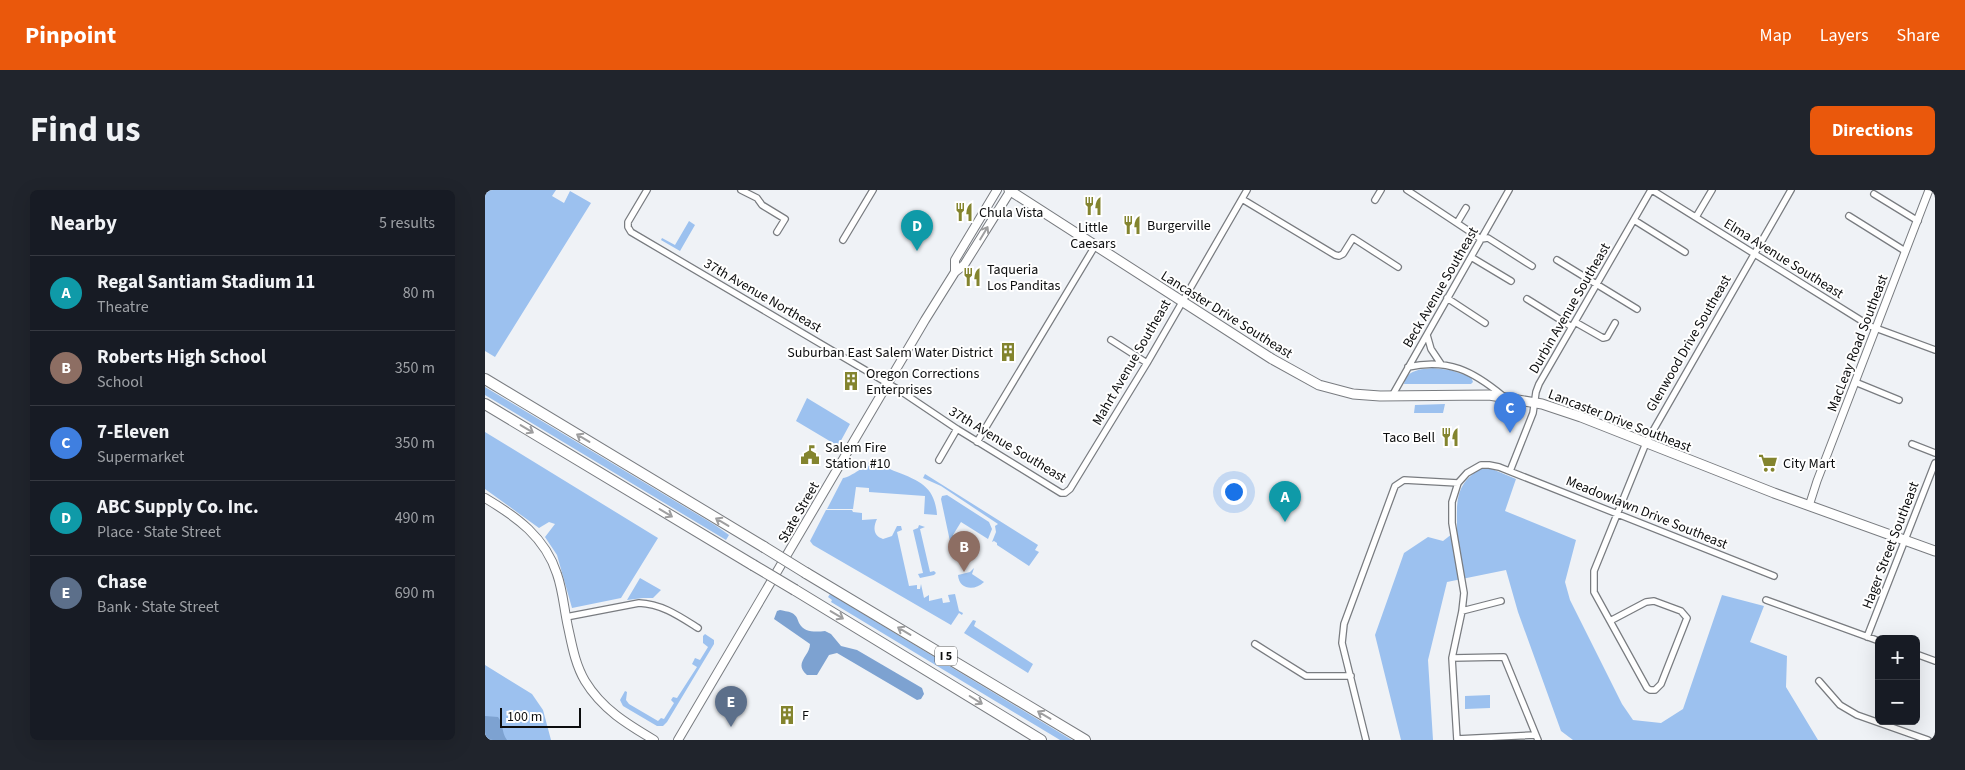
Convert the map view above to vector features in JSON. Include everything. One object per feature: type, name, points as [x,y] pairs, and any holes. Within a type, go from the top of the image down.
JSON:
[{"type":"highway","name":"I 5","points":[[485,379],[1085,740]]},
{"type":"highway","name":"I 5","points":[[485,404],[1041,740]]},
{"type":"main road","name":"State Street","points":[[955,272],[955,260],[997,190]]},
{"type":"main road","name":"State Street","points":[[678,740],[887,384],[955,272],[965,265],[1010,190]]},
{"type":"main road","name":"Lancaster Drive Southeast","points":[[1010,190],[1283,366],[1319,385],[1353,394],[1392,396],[1469,394],[1503,396],[1535,402],[1581,417],[1809,506],[1935,551]]},
{"type":"main road","points":[[485,498],[516,517],[538,539],[549,556],[557,575],[578,666],[596,697],[615,716],[654,740]]},
{"type":"street","name":"37th Avenue Northeast","points":[[647,190],[629,219],[628,227],[633,234],[887,384]]},
{"type":"street","points":[[741,190],[757,198],[762,205],[785,219],[777,232]]},
{"type":"street","points":[[843,240],[873,190]]},
{"type":"street","name":"Mahrt Avenue Southeast","points":[[1065,493],[1070,489],[1147,363],[1181,301],[1247,190]]},
{"type":"street","points":[[1375,200],[1381,190]]},
{"type":"street","points":[[1407,190],[1415,192],[1481,239],[1488,238],[1532,266]]},
{"type":"street","name":"Beck Avenue Southeast","points":[[1392,396],[1509,190]]},
{"type":"street","name":"Elma Avenue Southeast","points":[[1651,190],[1876,329],[1935,350]]},
{"type":"street","name":"Durbin Avenue Southeast","points":[[1510,471],[1533,413],[1539,384],[1651,190]]},
{"type":"street","points":[[1697,217],[1712,190]]},
{"type":"street","name":"Glenwood Drive Southeast","points":[[1610,621],[1649,601],[1681,611],[1687,618],[1661,684],[1655,690],[1647,688],[1610,621],[1594,592],[1594,571],[1645,443],[1791,190]]},
{"type":"street","name":"MacLeay Road Southeast","points":[[1809,506],[1929,190]]},
{"type":"street","points":[[1874,194],[1917,221]]},
{"type":"street","points":[[1242,199],[1339,256],[1343,254],[1353,238],[1398,267]]},
{"type":"street","points":[[1457,223],[1467,208]]},
{"type":"street","points":[[1849,216],[1905,251]]},
{"type":"street","points":[[1634,220],[1685,252]]},
{"type":"street","points":[[977,442],[1095,246]]},
{"type":"street","points":[[1471,257],[1511,281]]},
{"type":"street","points":[[1557,260],[1637,309]]},
{"type":"street","points":[[1447,298],[1485,323]]},
{"type":"street","points":[[1527,299],[1603,338],[1607,337],[1615,324]]},
{"type":"street","points":[[1427,334],[1431,349],[1441,364]]},
{"type":"street","points":[[1111,340],[1147,363]]},
{"type":"street","points":[[1408,367],[1441,364],[1481,378],[1503,396]]},
{"type":"street","points":[[1855,382],[1899,400]]},
{"type":"street","name":"37th Avenue Southeast","points":[[887,384],[1057,492],[1065,493]]},
{"type":"street","points":[[939,460],[957,430]]},
{"type":"street","points":[[1911,444],[1935,454]]},
{"type":"street","name":"Hager Street Southeast","points":[[1867,637],[1935,463]]},
{"type":"street","points":[[1452,658],[1504,657],[1537,737],[1457,739],[1452,658],[1464,594],[1451,517],[1452,502],[1458,483],[1467,473],[1481,465],[1493,465],[1510,471]]},
{"type":"street","name":"Meadowlawn Drive Southeast","points":[[1510,471],[1774,576]]},
{"type":"street","points":[[1366,740],[1342,643],[1344,624],[1391,493],[1399,482],[1404,480],[1458,483]]},
{"type":"street","points":[[1766,600],[1875,640]]},
{"type":"street","points":[[1462,611],[1501,601]]},
{"type":"street","points":[[566,617],[639,603],[649,603],[669,610],[698,628]]},
{"type":"street","points":[[1255,644],[1306,676],[1351,676]]},
{"type":"street","points":[[1920,655],[1935,661]]},
{"type":"street","points":[[1819,681],[1833,698],[1852,712],[1928,740]]},
{"type":"shaded area","points":[[485,190],[556,190],[552,196],[564,203],[570,191],[591,203],[495,357],[485,351]]},
{"type":"shaded area","points":[[689,221],[695,225],[680,251],[661,240],[662,238],[675,245]]},
{"type":"shaded area","points":[[1433,368],[1450,370],[1471,377],[1473,382],[1471,384],[1404,384],[1405,379],[1411,373]]},
{"type":"shaded area","points":[[485,387],[715,525],[729,535],[726,540],[485,395]]},
{"type":"shaded area","points":[[807,398],[850,424],[838,446],[796,421]]},
{"type":"shaded area","points":[[1445,404],[1443,413],[1414,413],[1415,405]]},
{"type":"shaded area","points":[[485,432],[658,538],[621,598],[572,608],[557,555],[545,537],[555,524],[549,522],[539,528],[485,489]]},
{"type":"shaded area","points":[[872,459],[925,486],[930,491],[936,505],[937,515],[924,514],[925,496],[869,492],[869,488],[856,487],[853,509],[827,509],[843,478],[859,470]]},
{"type":"shaded area","points":[[1480,469],[1492,469],[1516,479],[1505,511],[1576,540],[1565,582],[1570,600],[1622,704],[1633,720],[1661,723],[1683,709],[1722,595],[1764,606],[1750,642],[1787,656],[1786,687],[1818,740],[1573,740],[1561,731],[1518,612],[1506,570],[1447,582],[1428,660],[1433,740],[1401,740],[1375,635],[1404,553],[1428,537],[1443,541],[1457,530],[1457,503],[1461,488],[1465,481]]},
{"type":"shaded area","points":[[925,474],[1038,545],[1035,550],[1039,552],[1029,566],[997,545],[994,541],[992,542],[996,532],[995,526],[998,524],[941,486],[923,478]]},
{"type":"shaded area","points":[[947,495],[989,522],[992,529],[988,539],[961,522],[953,535],[957,538],[958,544],[951,546],[941,499],[942,496]]},
{"type":"shaded area","points":[[826,510],[852,510],[853,512],[862,513],[862,520],[877,519],[875,531],[877,536],[883,539],[892,536],[897,526],[901,526],[902,530],[897,532],[909,586],[917,585],[917,589],[920,589],[921,584],[924,598],[929,595],[929,601],[942,598],[943,603],[950,602],[948,595],[955,594],[959,611],[963,613],[962,615],[959,613],[951,625],[813,545],[810,541]]},
{"type":"shaded area","points":[[919,525],[925,527],[920,529],[930,572],[934,571],[936,573],[920,578],[918,574],[923,573],[913,530],[918,528]]},
{"type":"shaded area","points":[[974,568],[972,574],[984,582],[976,587],[968,588],[961,584],[958,575],[970,572]]},
{"type":"shaded area","points":[[640,578],[661,590],[653,598],[627,600]]},
{"type":"shaded area","points":[[830,594],[1072,740],[1060,740],[831,602],[832,600],[828,597]]},
{"type":"shaded area","points":[[780,610],[794,614],[804,629],[814,632],[825,631],[831,634],[841,646],[857,650],[922,688],[924,694],[921,699],[917,700],[837,653],[829,655],[817,675],[807,675],[803,671],[802,663],[810,644],[774,619],[777,611]]},
{"type":"shaded area","points":[[973,620],[976,621],[974,626],[1033,664],[1028,673],[964,633]]},
{"type":"shaded area","points":[[705,634],[714,640],[714,644],[663,726],[657,726],[623,706],[620,700],[625,691],[627,692],[626,700],[629,704],[658,721],[661,718],[664,719],[674,703],[671,700],[673,697],[677,698],[697,667],[692,664],[695,658],[700,660],[708,647],[703,643],[703,636]]},
{"type":"shaded area","points":[[485,665],[532,694],[543,710],[551,740],[485,740]]},
{"type":"shaded area","points":[[1490,695],[1490,708],[1465,709],[1465,696]]},
{"type":"shaded area","points":[[485,716],[498,717],[507,740],[485,740]]},
{"type":"place","name":"Little Caesars","points":[[1093,206]]},
{"type":"place","name":"Chula Vista","points":[[964,212]]},
{"type":"place","name":"Burgerville","points":[[1132,225]]},
{"type":"place","name":"ABC Supply Co. Inc.","points":[[917,251]]},
{"type":"place","name":"Taqueria Los Panditas","points":[[972,277]]},
{"type":"place","name":"Suburban East Salem Water District","points":[[1008,352]]},
{"type":"place","name":"Oregon Corrections Enterprises","points":[[851,381]]},
{"type":"place","name":"7-Eleven","points":[[1510,433]]},
{"type":"place","name":"Taco Bell","points":[[1450,437]]},
{"type":"place","name":"Salem Fire Station #10","points":[[810,455]]},
{"type":"place","name":"City Mart","points":[[1768,463]]},
{"type":"place","name":"Regal Santiam Stadium 11","points":[[1285,522]]},
{"type":"place","name":"Roberts High School","points":[[964,572]]},
{"type":"place","name":"F","points":[[787,715]]},
{"type":"place","name":"Chase","points":[[731,727]]}]
